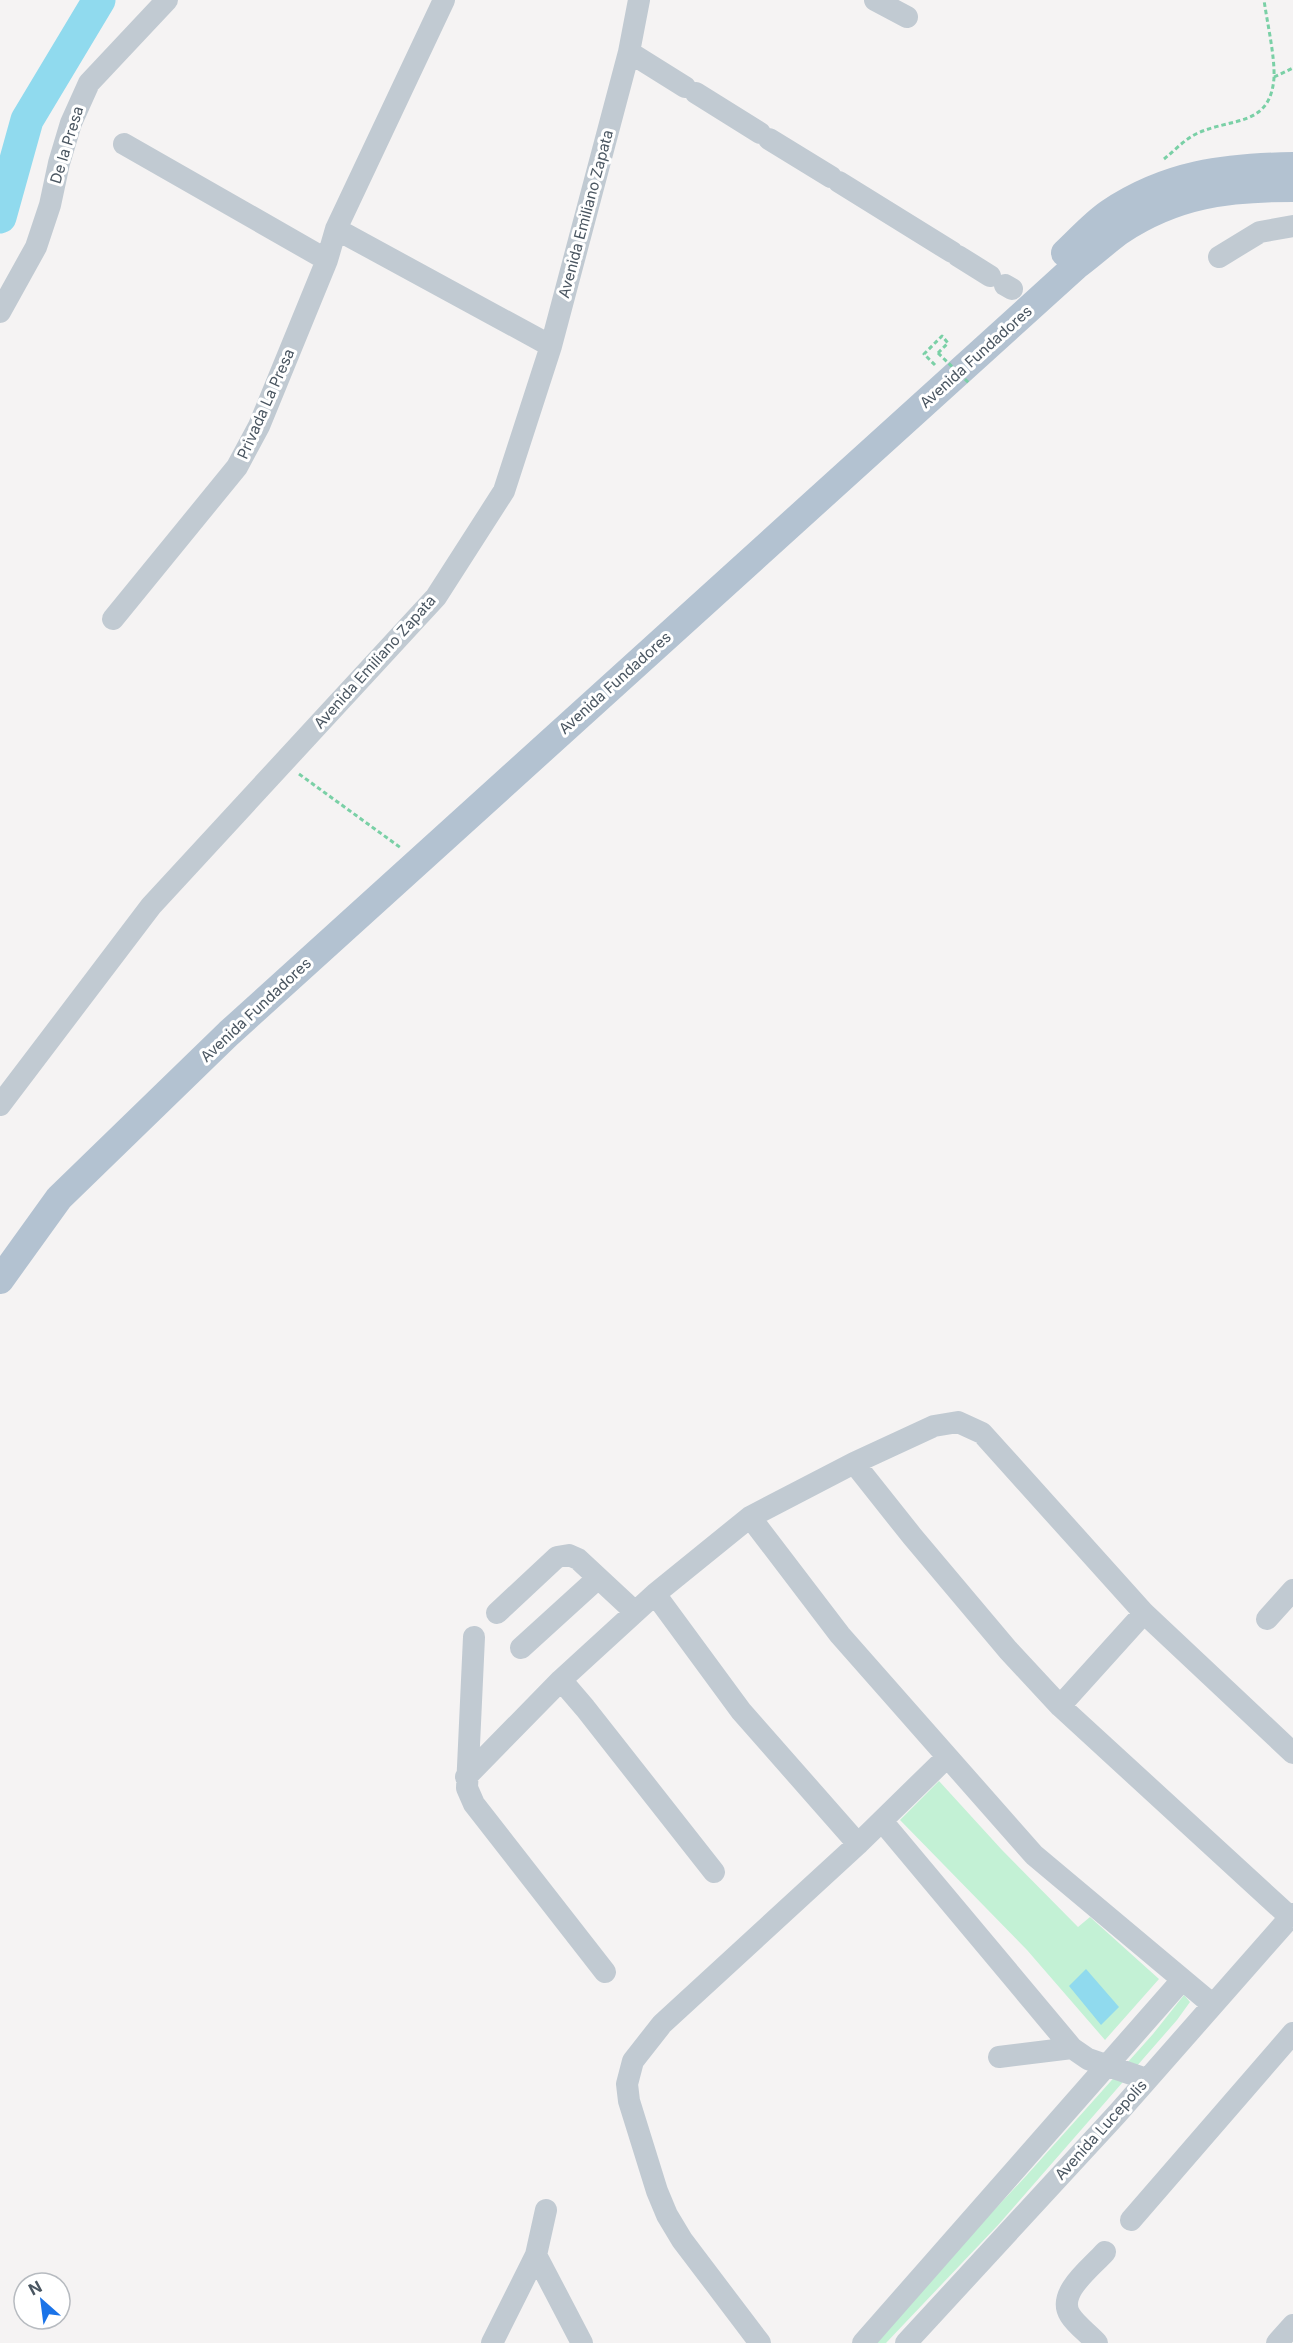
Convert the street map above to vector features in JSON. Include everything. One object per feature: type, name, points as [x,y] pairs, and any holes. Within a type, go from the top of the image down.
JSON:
[{"type":"main road","name":"Avenida Fundadores","points":[[0,1246],[39,1192],[133,1098],[1108,214],[1148,190],[1194,175],[1244,167],[1293,166]]},
{"type":"main road","name":"Avenida Fundadores","points":[[0,1280],[59,1198],[229,1033],[1076,266],[1120,231],[1156,210],[1198,195],[1246,188],[1293,188]]},
{"type":"street","name":"De la Presa","points":[[0,312],[36,247],[50,205],[71,123],[89,83],[168,0]]},
{"type":"street","name":"Avenida Emiliano Zapata","points":[[0,1105],[151,906],[436,597],[504,491],[550,346],[629,52],[639,0]]},
{"type":"street","points":[[875,0],[908,17]]},
{"type":"street","name":"Privada La Presa","points":[[113,619],[237,467],[259,426],[327,260],[336,228],[442,1]]},
{"type":"street","points":[[629,52],[1002,283]]},
{"type":"street","points":[[124,144],[327,260]]},
{"type":"street","points":[[1219,257],[1260,232],[1293,226]]},
{"type":"street","points":[[336,228],[550,346]]},
{"type":"street","points":[[466,1777],[561,1680],[635,1612],[750,1517],[854,1462],[934,1426],[958,1422],[982,1433],[1144,1613],[1293,1753]]},
{"type":"street","points":[[854,1462],[1008,1650],[1060,1706],[1292,1915]]},
{"type":"street","points":[[750,1517],[840,1635],[1034,1855],[1213,2005]]},
{"type":"street","points":[[497,1613],[557,1557],[568,1555],[578,1559],[635,1612]]},
{"type":"street","points":[[521,1648],[598,1578]]},
{"type":"street","points":[[1267,1619],[1293,1590]]},
{"type":"street","points":[[655,1594],[741,1711],[858,1844]]},
{"type":"street","points":[[1060,1706],[1144,1613]]},
{"type":"street","points":[[474,1637],[467,1788],[474,1804],[605,1972]]},
{"type":"street","points":[[561,1680],[714,1872]]},
{"type":"street","points":[[760,2343],[682,2240],[667,2215],[657,2191],[630,2101],[627,2084],[633,2061],[662,2024],[858,1844],[947,1757]]},
{"type":"street","points":[[882,1821],[1072,2048],[1088,2059],[1146,2079]]},
{"type":"street","name":"Avenida Lucepolis","points":[[906,2343],[1117,2114],[1292,1915]]},
{"type":"street","points":[[863,2343],[1109,2066],[1182,1980]]},
{"type":"street","points":[[1131,2220],[1293,2033]]},
{"type":"street","points":[[999,2057],[1072,2048]]},
{"type":"street","points":[[492,2343],[536,2255],[546,2210]]},
{"type":"street","points":[[1097,2343],[1070,2315],[1066,2302],[1071,2289],[1105,2252]]},
{"type":"street","points":[[536,2255],[582,2343]]},
{"type":"street","points":[[1276,2343],[1293,2325]]},
{"type":"path","points":[[1157,165],[1198,133],[1251,118],[1271,98],[1274,77],[1264,0]]},
{"type":"path","points":[[1274,77],[1293,68]]},
{"type":"path","points":[[930,360],[924,354],[942,336],[948,343],[938,352],[969,383]]},
{"type":"path","points":[[283,763],[404,850]]},
{"type":"green space","points":[[939,1781],[1002,1850],[1078,1927],[1090,1917],[1159,1979],[1105,2040],[1027,1950],[900,1820]]},
{"type":"green space","points":[[1184,1995],[1190,2002],[1177,2020],[999,2224],[886,2343],[869,2343],[1026,2176],[1153,2034]]},
{"type":"water","points":[[1086,1969],[1119,2007],[1101,2025],[1069,1986]]},
{"type":"waterway","points":[[0,217],[27,120],[99,0]]}]
